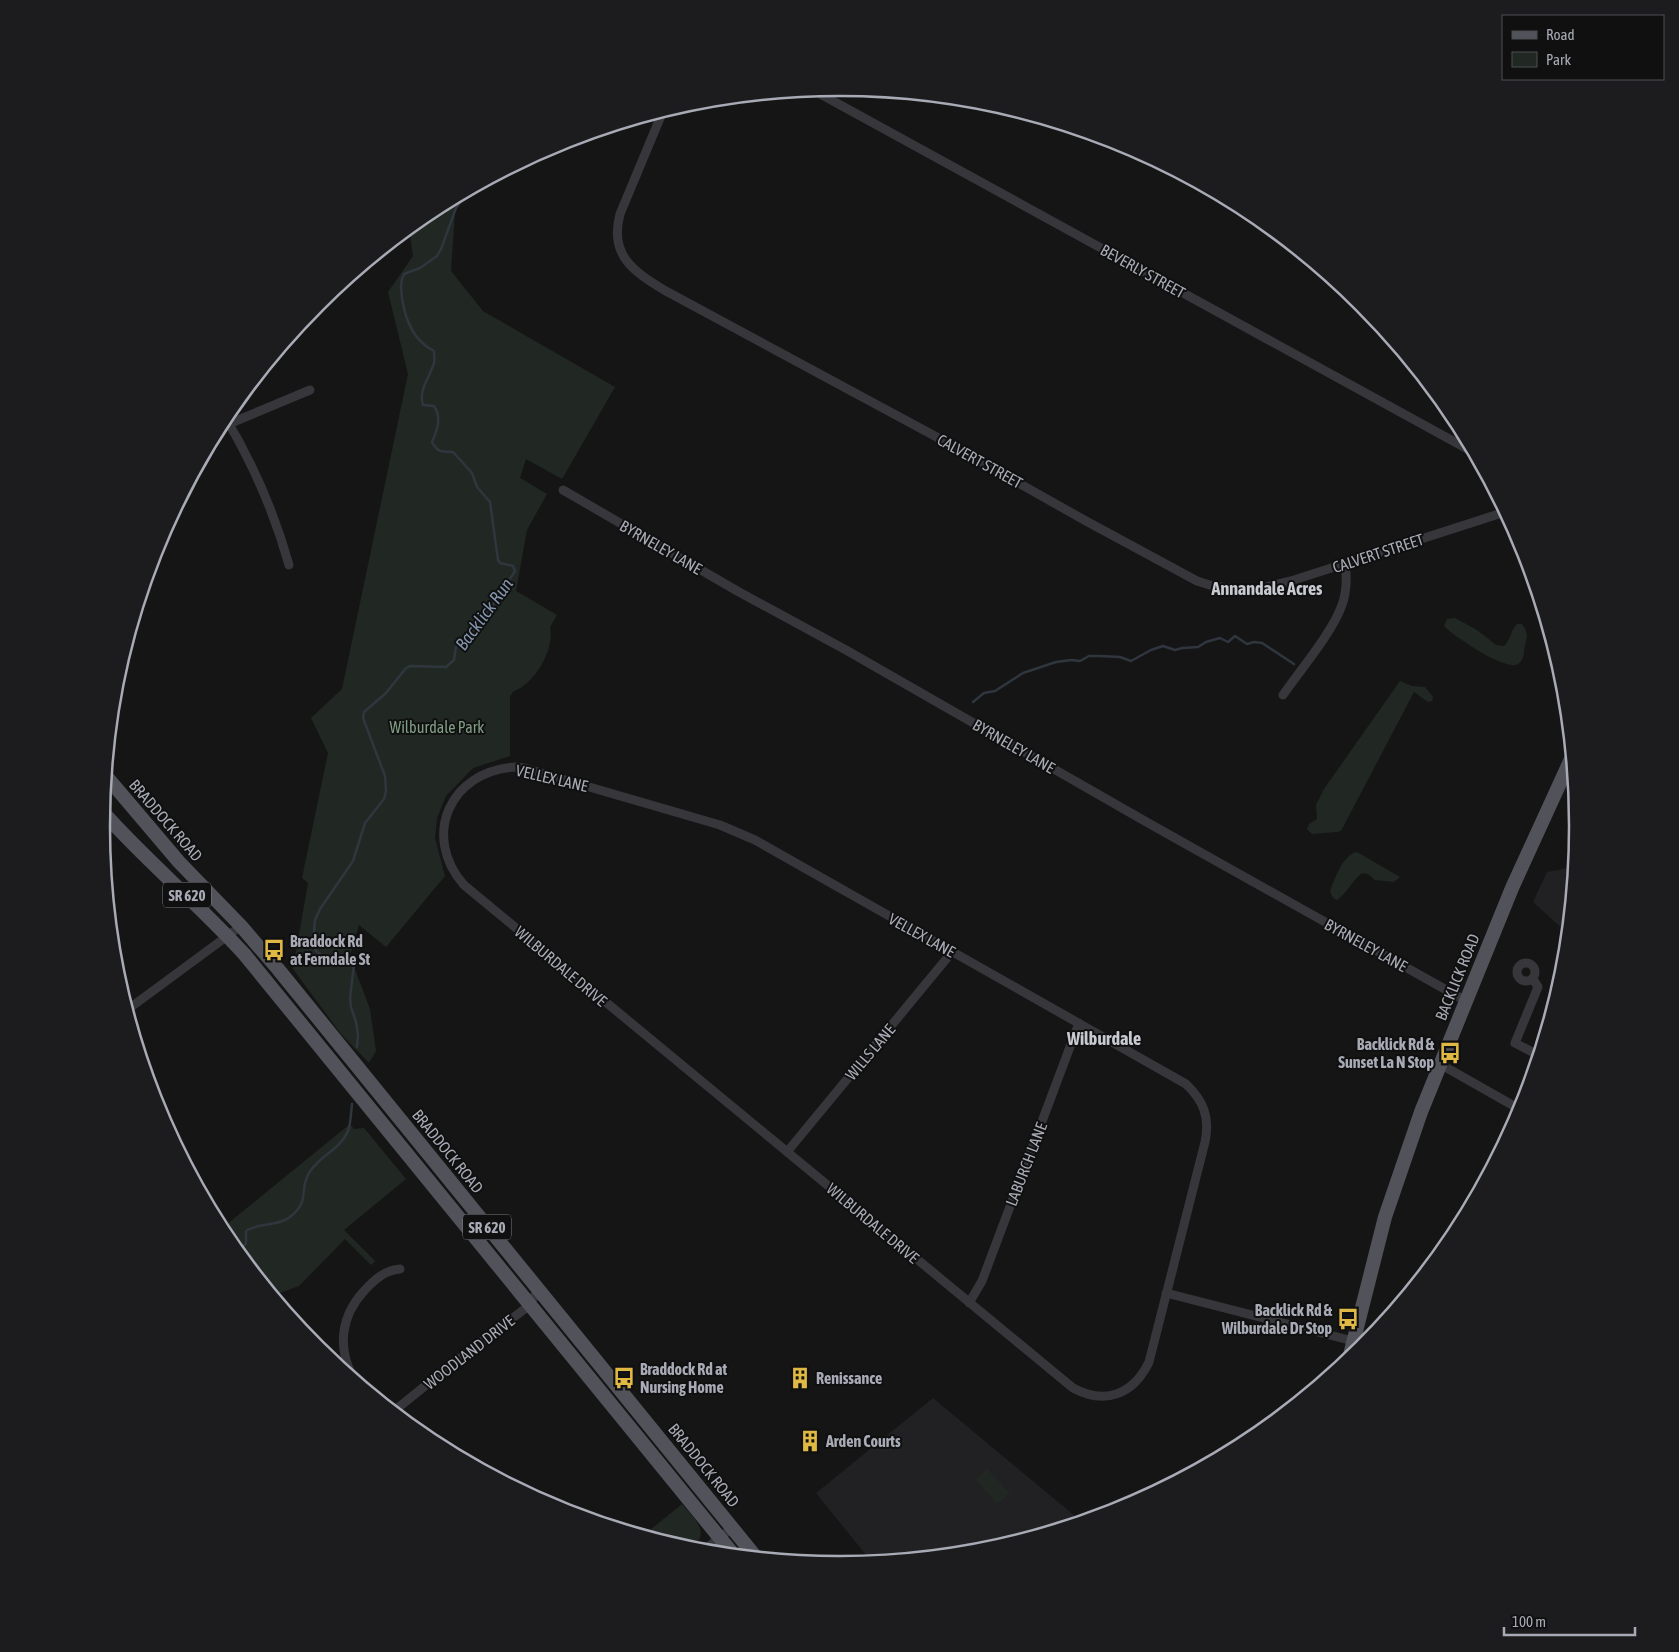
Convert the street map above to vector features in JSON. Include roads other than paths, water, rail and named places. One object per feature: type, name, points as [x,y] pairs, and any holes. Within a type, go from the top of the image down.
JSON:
[{"type":"main road","name":"BACKLICK ROAD","points":[[1352,1346],[1399,1173],[1421,1112],[1512,888],[1567,768]]},
{"type":"main road","name":"BRADDOCK ROAD","points":[[111,782],[179,862],[241,926],[278,969],[751,1551]]},
{"type":"main road","name":"BRADDOCK ROAD","points":[[110,819],[228,936],[262,976],[727,1547]]},
{"type":"street","name":"BEVERLY STREET","points":[[825,97],[1461,446]]},
{"type":"street","name":"CALVERT STREET","points":[[661,119],[617,224],[618,244],[621,254],[633,268],[646,278],[1198,581],[1228,589],[1262,588],[1499,514]]},
{"type":"street","points":[[236,417],[310,390]]},
{"type":"street","points":[[230,426],[247,458],[278,528],[289,566]]},
{"type":"street","name":"BYRNELEY LANE","points":[[563,490],[734,589],[846,650],[1466,1001]]},
{"type":"street","points":[[1284,695],[1336,617],[1346,591],[1345,563]]},
{"type":"street","name":"VELLEX LANE","points":[[450,807],[460,791],[484,773],[502,768],[524,768],[720,825],[755,840],[1186,1084],[1196,1093],[1206,1112],[1208,1132],[1166,1293]]},
{"type":"street","name":"WILBURDALE DRIVE","points":[[450,807],[444,829],[446,854],[450,865],[464,885],[1073,1388],[1082,1393],[1101,1396],[1121,1392],[1134,1383],[1144,1372],[1148,1362],[1166,1293]]},
{"type":"street","points":[[133,1006],[241,926]]},
{"type":"street","name":"WILLS LANE","points":[[787,1152],[952,952]]},
{"type":"street","points":[[1533,979],[1538,987],[1515,1044],[1533,1053]]},
{"type":"street","name":"LABURCH LANE","points":[[969,1303],[982,1281],[1079,1023]]},
{"type":"street","points":[[1440,1064],[1514,1106]]},
{"type":"street","points":[[349,1366],[344,1355],[343,1332],[346,1319],[357,1298],[370,1285],[391,1270],[400,1269]]},
{"type":"street","name":"WOODLAND DRIVE","points":[[398,1407],[530,1305],[538,1289]]},
{"type":"street","points":[[1166,1293],[1353,1341]]},
{"type":"street","points":[[712,1544],[732,1528]]},
{"type":"waterway","name":"Backlick Run","points":[[357,1047],[358,1035],[350,998],[354,964],[349,962],[334,965],[316,951],[313,943],[315,920],[320,909],[353,861],[365,823],[384,799],[386,791],[385,776],[363,718],[364,712],[386,693],[406,668],[410,666],[446,667],[454,660],[456,647],[489,611],[515,571],[513,566],[500,563],[498,560],[490,502],[477,487],[472,473],[453,452],[440,451],[432,442],[437,429],[438,415],[434,406],[423,405],[422,394],[434,363],[434,351],[427,347],[412,329],[405,314],[402,298],[401,282],[404,274],[420,268],[437,256],[460,203]]},
{"type":"waterway","points":[[973,702],[984,693],[995,691],[1023,673],[1056,662],[1080,661],[1089,656],[1120,657],[1131,661],[1163,646],[1175,650],[1198,647],[1206,642],[1220,638],[1228,642],[1235,636],[1247,644],[1254,642],[1262,643],[1294,664]]},
{"type":"waterway","name":"Backlick Run","points":[[244,1246],[246,1243],[246,1231],[257,1226],[285,1220],[296,1212],[302,1201],[309,1173],[345,1137],[348,1131],[352,1104]]},
{"type":"place","name":"Braddock Rd at Ferndale St","points":[[274,950]]},
{"type":"place","name":"Backlick Rd & Sunset La N Stop","points":[[1450,1053]]},
{"type":"place","name":"Backlick Rd & Wilburdale Dr Stop","points":[[1348,1319]]},
{"type":"place","name":"Braddock Rd at Nursing Home","points":[[624,1378]]},
{"type":"place","name":"Renissance","points":[[800,1378]]},
{"type":"place","name":"Arden Courts","points":[[810,1441]]},
{"type":"district","name":"Annandale Acres","points":[[1267,588]]},
{"type":"district","name":"Wilburdale","points":[[1104,1038]]},
{"type":"park label","name":"Wilburdale Park","points":[[437,727]]}]
